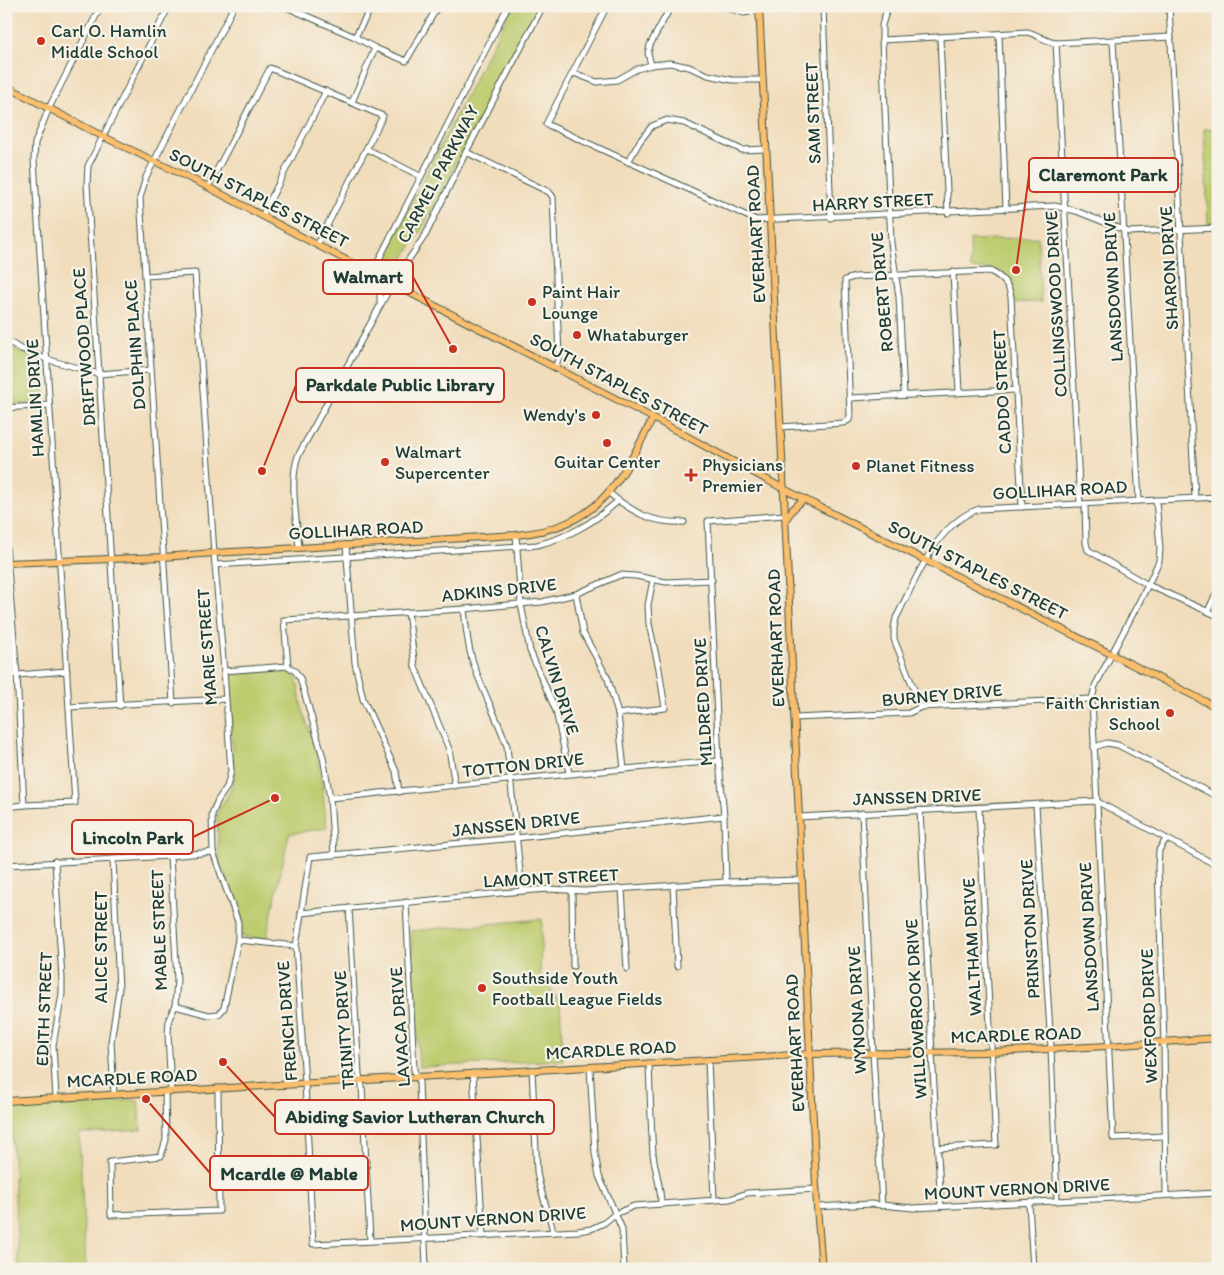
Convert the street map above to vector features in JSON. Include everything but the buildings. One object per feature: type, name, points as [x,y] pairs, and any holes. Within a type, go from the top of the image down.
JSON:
[{"type":"main road","name":"EVERHART ROAD","points":[[759,8],[786,517],[794,718],[822,1269]]},
{"type":"main road","name":"SOUTH STAPLES STREET","points":[[6,86],[102,136],[208,187],[653,418],[784,489],[1218,708]]},
{"type":"main road","name":"GOLLIHAR ROAD","points":[[7,563],[163,557],[516,535],[547,530],[571,521],[595,506],[609,493],[624,472],[653,418]]},
{"type":"main road","points":[[786,517],[804,499]]},
{"type":"main road","name":"MCARDLE ROAD","points":[[6,1101],[811,1054],[992,1052],[1218,1038]]},
{"type":"street","name":"HAMLIN DRIVE","points":[[24,805],[75,803],[46,359],[34,160],[35,143],[49,108],[101,6]]},
{"type":"street","name":"DRIFTWOOD PLACE","points":[[120,706],[87,184],[88,166],[169,6]]},
{"type":"street","name":"DOLPHIN PLACE","points":[[173,703],[140,198],[146,177],[234,6]]},
{"type":"street","points":[[284,6],[375,48],[406,60],[438,6]]},
{"type":"street","points":[[298,13],[302,6]]},
{"type":"street","points":[[354,37],[372,6]]},
{"type":"street","name":"CARMEL PARKWAY","points":[[374,274],[420,176],[508,6]]},
{"type":"street","name":"CARMEL PARKWAY","points":[[299,548],[294,481],[295,464],[392,284],[426,234],[466,152],[543,6]]},
{"type":"street","points":[[608,6],[574,73],[597,82],[617,80],[637,69],[670,63],[689,66],[708,75],[732,80],[763,80]]},
{"type":"street","points":[[651,65],[648,53],[650,45],[671,6]]},
{"type":"street","points":[[722,6],[744,13],[759,8]]},
{"type":"street","name":"SAM STREET","points":[[823,6],[831,218]]},
{"type":"street","name":"ROBERT DRIVE","points":[[888,6],[882,25],[882,40],[890,243],[899,298],[904,395]]},
{"type":"street","name":"SHARON DRIVE","points":[[1169,6],[1194,498]]},
{"type":"street","points":[[882,40],[1027,32],[1056,44],[1171,37]]},
{"type":"street","points":[[999,35],[1006,209]]},
{"type":"street","points":[[940,38],[948,212]]},
{"type":"street","name":"LANSDOWN DRIVE","points":[[1114,41],[1139,501]]},
{"type":"street","name":"COLLINGSWOOD DRIVE","points":[[1056,44],[1086,543],[1088,550],[1093,555],[1148,585],[1218,616]]},
{"type":"street","points":[[352,102],[375,48]]},
{"type":"street","points":[[208,187],[270,68],[383,116],[317,245]]},
{"type":"street","name":"HARRY STREET","points":[[574,73],[546,124],[756,220],[831,218],[1055,206],[1076,211],[1123,230],[1135,232],[1218,228]]},
{"type":"street","points":[[262,216],[326,91]]},
{"type":"street","points":[[628,162],[640,141],[652,126],[667,120],[684,123],[742,150],[766,149]]},
{"type":"street","points":[[367,149],[420,176]]},
{"type":"street","points":[[466,152],[549,192],[553,197],[559,357],[555,368]]},
{"type":"street","name":"CADDO STREET","points":[[953,272],[990,271],[1002,279],[1009,288],[1022,507]]},
{"type":"street","points":[[780,427],[842,423],[849,420],[850,398],[845,280],[854,277],[953,272],[959,392]]},
{"type":"street","name":"MARIE STREET","points":[[144,276],[196,273],[214,553],[231,771],[227,788],[218,800],[212,814],[213,852],[238,922],[238,940],[224,1008],[219,1014],[208,1015],[175,1006]]},
{"type":"street","points":[[374,274],[380,291],[380,306]]},
{"type":"street","points":[[6,340],[19,348],[46,359],[99,374],[150,370]]},
{"type":"street","points":[[850,398],[1015,390]]},
{"type":"street","points":[[6,408],[49,405]]},
{"type":"street","points":[[609,493],[634,512],[645,517],[660,521],[684,522]]},
{"type":"street","name":"GOLLIHAR ROAD","points":[[921,707],[894,639],[896,618],[926,560],[945,532],[969,512],[980,509],[1218,497]]},
{"type":"street","name":"LANSDOWN DRIVE","points":[[1156,500],[1160,548],[1158,561],[1148,585],[1095,686],[1092,699],[1113,1138],[1165,1136]]},
{"type":"street","points":[[215,565],[537,545],[570,534],[595,521],[618,501]]},
{"type":"street","name":"MILDRED DRIVE","points":[[726,882],[708,520],[786,517]]},
{"type":"street","name":"CALVIN DRIVE","points":[[516,535],[521,604],[530,651],[556,711],[569,773]]},
{"type":"street","points":[[420,541],[421,553]]},
{"type":"street","points":[[6,545],[17,675],[24,805],[6,807]]},
{"type":"street","points":[[346,545],[355,663],[364,699],[396,771],[399,792]]},
{"type":"street","points":[[310,548],[311,559]]},
{"type":"street","points":[[252,551],[253,563]]},
{"type":"street","name":"ADKINS DRIVE","points":[[288,666],[284,620],[464,609],[556,600],[620,576],[636,576],[652,580],[677,582],[712,580]]},
{"type":"street","points":[[618,714],[665,708],[649,624],[648,605],[652,580]]},
{"type":"street","points":[[1208,611],[1218,589]]},
{"type":"street","points":[[576,594],[583,633],[608,679],[618,714],[624,769]]},
{"type":"street","points":[[464,609],[468,642],[473,661],[507,746],[522,891]]},
{"type":"street","points":[[408,612],[415,667],[449,749],[455,786]]},
{"type":"street","points":[[224,671],[288,666],[295,670],[300,678],[323,757],[330,798],[334,855]]},
{"type":"street","points":[[6,673],[17,675],[67,671]]},
{"type":"street","name":"BURNEY DRIVE","points":[[794,718],[909,713],[921,707],[1092,699]]},
{"type":"street","points":[[69,708],[225,700]]},
{"type":"street","points":[[1094,746],[1107,743],[1118,745],[1218,798]]},
{"type":"street","name":"TOTTON DRIVE","points":[[330,798],[511,781],[569,773],[719,762]]},
{"type":"street","points":[[1036,805],[1096,801],[1218,866]]},
{"type":"street","name":"JANSSEN DRIVE","points":[[799,817],[1036,805]]},
{"type":"street","name":"PRINSTON DRIVE","points":[[1036,805],[1051,1048],[1057,1201]]},
{"type":"street","name":"WALTHAM DRIVE","points":[[938,1148],[996,1145],[979,809]]},
{"type":"street","name":"WILLOWBROOK DRIVE","points":[[920,810],[941,1206]]},
{"type":"street","name":"WYNONA DRIVE","points":[[862,813],[882,1206]]},
{"type":"street","name":"JANSSEN DRIVE","points":[[310,857],[724,816]]},
{"type":"street","name":"WEXFORD DRIVE","points":[[1166,839],[1159,850],[1158,868],[1164,1042],[1166,1195]]},
{"type":"street","points":[[6,865],[213,852]]},
{"type":"street","name":"MABLE STREET","points":[[170,856],[177,980],[175,1006],[169,1019],[166,1140],[161,1156],[110,1162],[112,1215],[219,1211],[218,1088]]},
{"type":"street","name":"FRENCH DRIVE","points":[[310,857],[296,946],[314,1244]]},
{"type":"street","name":"ALICE STREET","points":[[113,859],[119,989],[111,1042],[114,1094]]},
{"type":"street","name":"EDITH STREET","points":[[55,862],[62,979],[62,994],[53,1045],[56,1098]]},
{"type":"street","name":"LAMONT STREET","points":[[301,913],[549,889],[572,890],[802,880]]},
{"type":"street","points":[[673,885],[677,966]]},
{"type":"street","points":[[622,888],[627,969]]},
{"type":"street","points":[[1218,888],[1218,903]]},
{"type":"street","points":[[572,890],[573,966]]},
{"type":"street","name":"LAVACA DRIVE","points":[[406,902],[414,1070],[419,1082],[426,1269]]},
{"type":"street","name":"TRINITY DRIVE","points":[[349,908],[370,1240]]},
{"type":"street","points":[[238,940],[296,946]]},
{"type":"street","points":[[708,1060],[714,1199]]},
{"type":"street","points":[[649,1063],[653,1153],[661,1191],[661,1204]]},
{"type":"street","points":[[590,1066],[595,1153],[599,1176],[622,1229],[624,1269]]},
{"type":"street","points":[[532,1070],[536,1172],[538,1185],[550,1217],[553,1232]]},
{"type":"street","points":[[473,1073],[483,1236]]},
{"type":"street","name":"MOUNT VERNON DRIVE","points":[[314,1244],[578,1231],[591,1229],[604,1223],[615,1214],[634,1206],[730,1199],[747,1193],[817,1190]]},
{"type":"street","name":"MOUNT VERNON DRIVE","points":[[818,1207],[871,1204],[913,1208],[1218,1193]]},
{"type":"street","points":[[1028,1203],[1033,1269]]},
{"type":"green space","points":[[512,6],[538,6],[423,227],[393,275],[378,268]]},
{"type":"green space","points":[[1204,129],[1218,129],[1218,223],[1208,224]]},
{"type":"green space","points":[[1038,237],[1041,302],[1014,303],[1013,293],[1007,279],[1002,275],[996,271],[971,269],[970,240]]},
{"type":"green space","points":[[6,345],[41,361],[45,396],[39,403],[6,405]]},
{"type":"green space","points":[[288,670],[295,676],[297,681],[302,708],[318,759],[327,828],[289,834],[266,940],[241,936],[242,921],[240,912],[219,860],[217,814],[234,780],[228,675],[230,673]]},
{"type":"green space","name":"Southside Youth Football League Fields","points":[[542,919],[540,975],[560,1002],[563,1060],[419,1067],[411,931]]},
{"type":"green space","points":[[138,1100],[141,1130],[79,1134],[86,1269],[19,1269],[10,1107]]},
{"type":"place","name":"Carl O. Hamlin Middle School","points":[[41,41]]},
{"type":"place","name":"Claremont Park","points":[[1016,270]]},
{"type":"place","name":"Paint Hair Lounge","points":[[532,302]]},
{"type":"place","name":"Whataburger","points":[[577,335]]},
{"type":"place","name":"Walmart","points":[[453,349]]},
{"type":"place","name":"Wendy's","points":[[596,415]]},
{"type":"place","name":"Guitar Center","points":[[607,443]]},
{"type":"place","name":"Walmart Supercenter","points":[[385,462]]},
{"type":"place","name":"Planet Fitness","points":[[856,466]]},
{"type":"place","name":"Parkdale Public Library","points":[[262,471]]},
{"type":"place","name":"Physicians Premier","points":[[691,475]]},
{"type":"place","name":"Faith Christian School","points":[[1170,713]]},
{"type":"place","name":"Lincoln Park","points":[[275,798]]},
{"type":"place","name":"Southside Youth Football League Fields","points":[[482,988]]},
{"type":"place","name":"Abiding Savior Lutheran Church","points":[[223,1062]]},
{"type":"place","name":"Mcardle @ Mable","points":[[146,1099]]}]
